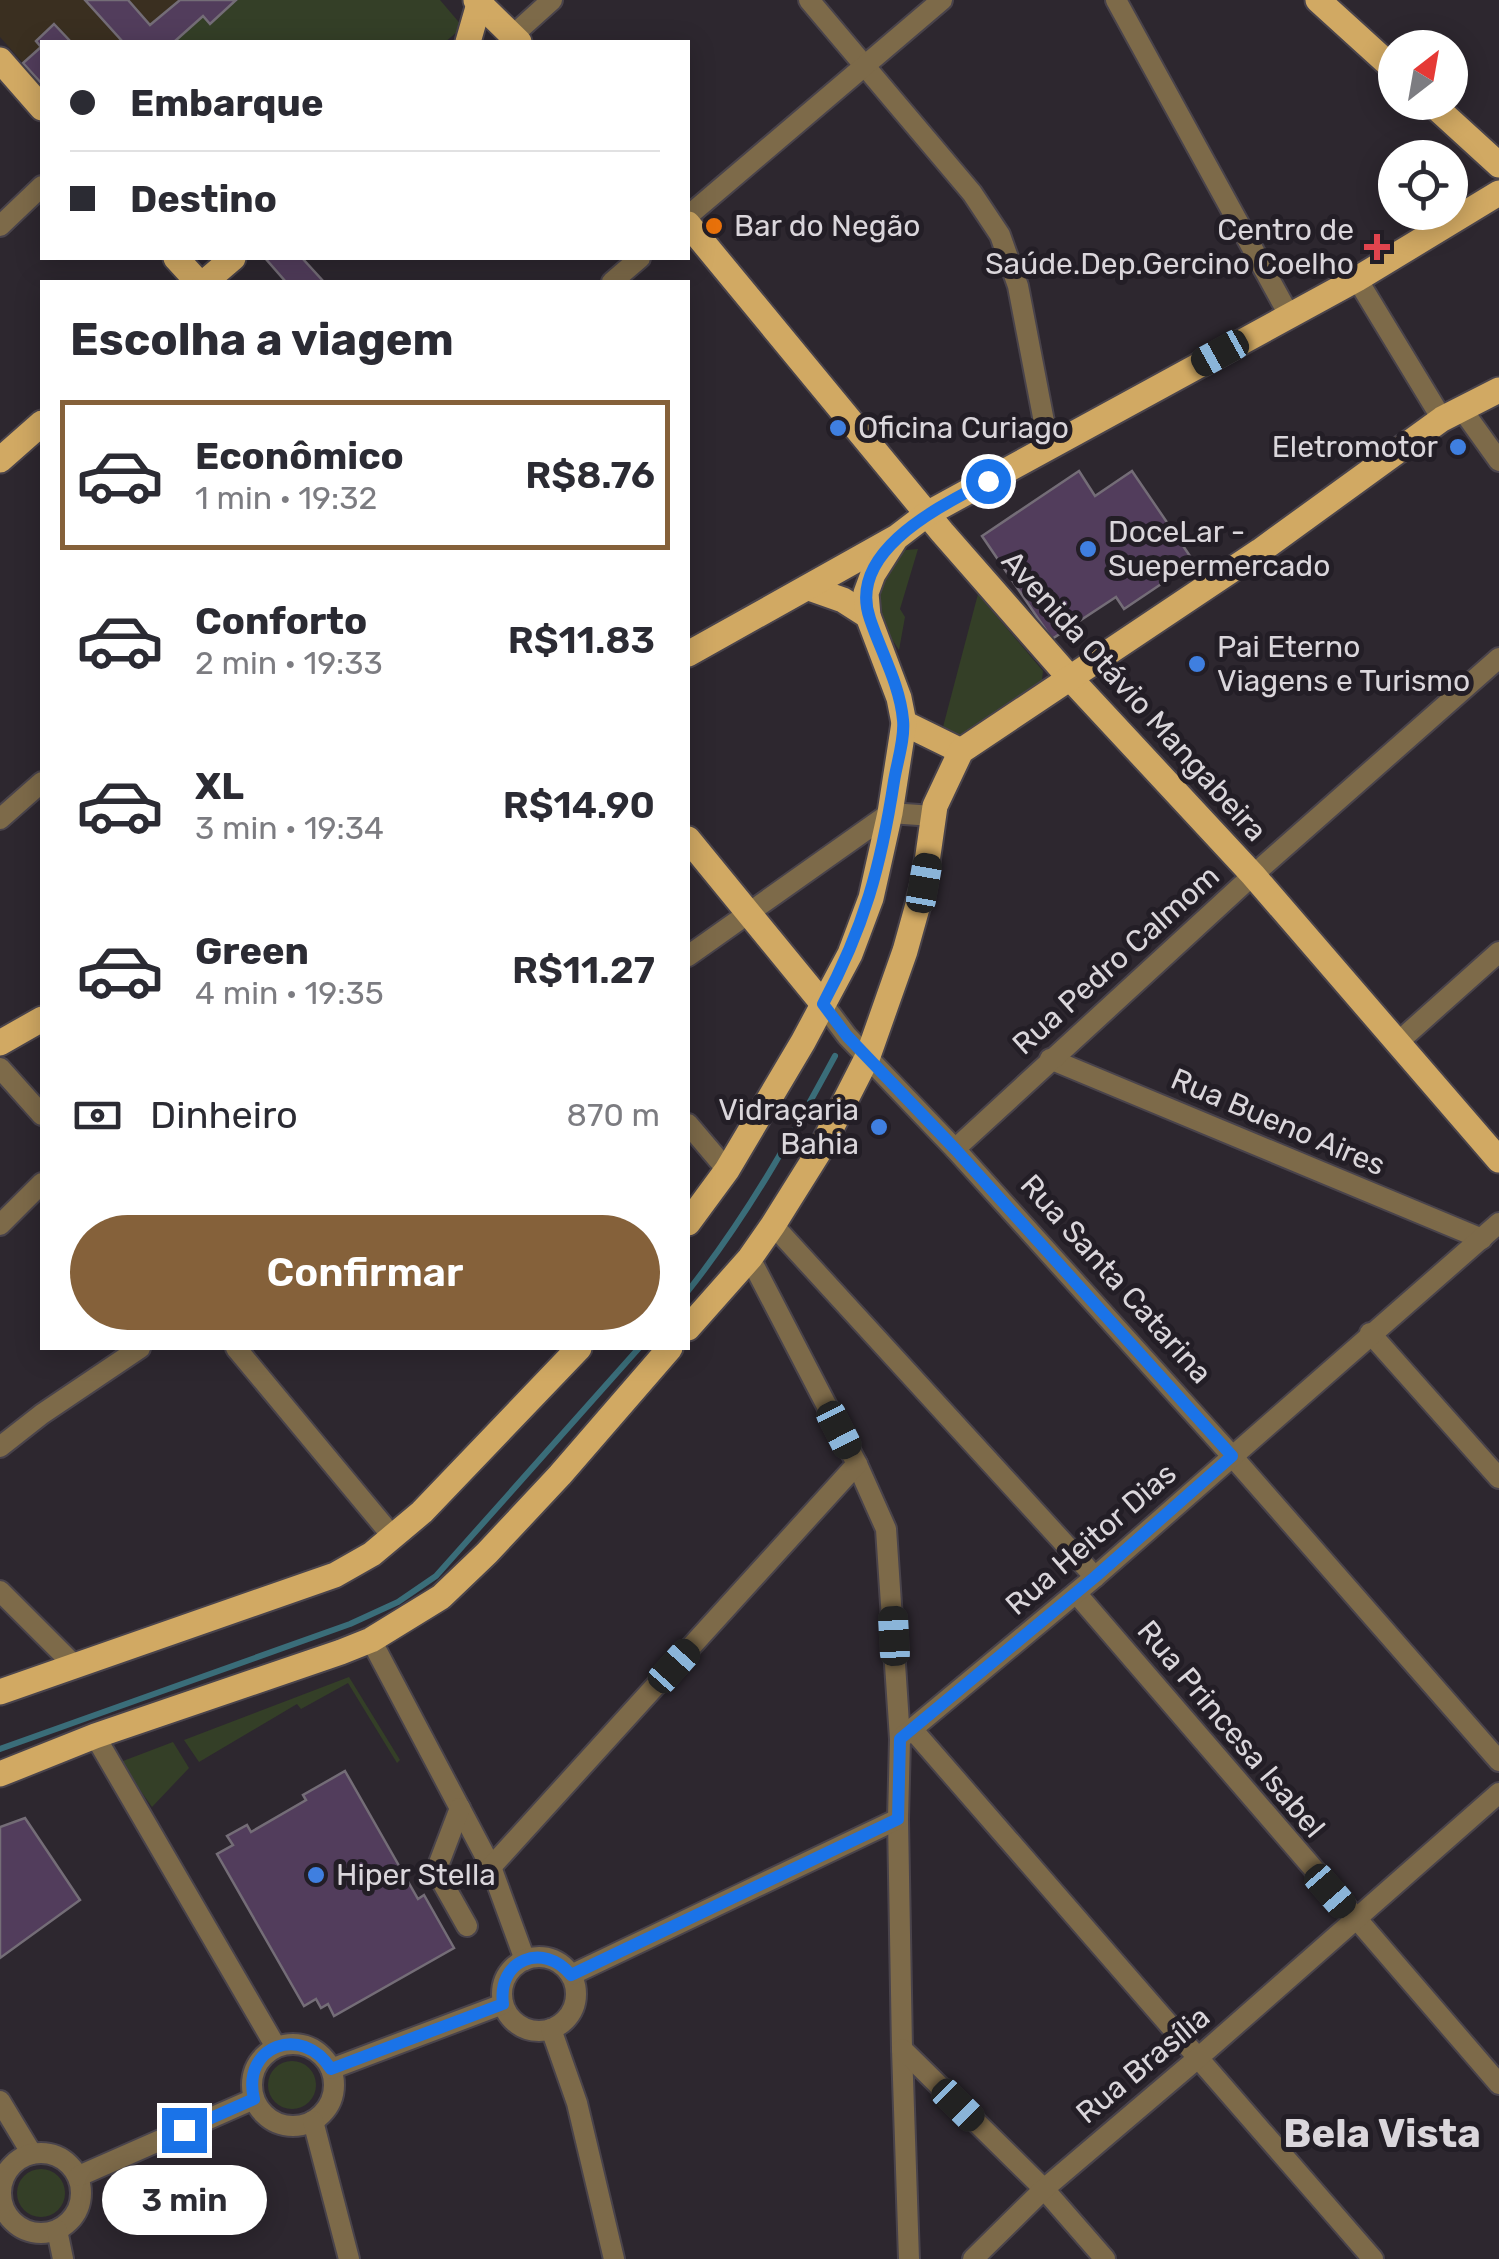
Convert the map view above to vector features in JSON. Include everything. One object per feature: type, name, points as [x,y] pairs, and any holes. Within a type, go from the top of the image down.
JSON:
[{"type":"main road","points":[[1318,0],[1378,55]]},
{"type":"main road","points":[[478,2],[515,39]]},
{"type":"main road","points":[[468,40],[478,2]]},
{"type":"main road","points":[[0,60],[40,106]]},
{"type":"main road","points":[[1450,120],[1499,165]]},
{"type":"main road","points":[[690,653],[897,537],[927,514],[1357,280],[1499,193]]},
{"type":"main road","name":"Avenida Otávio Mangabeira","points":[[690,222],[927,514],[1252,875],[1499,1160]]},
{"type":"main road","points":[[178,260],[199,280]]},
{"type":"main road","points":[[204,280],[229,260]]},
{"type":"main road","points":[[690,1326],[774,1225],[820,1150],[868,1056],[924,883],[933,816],[961,751],[1260,551],[1452,413],[1499,390]]},
{"type":"main road","points":[[0,460],[40,425]]},
{"type":"main road","points":[[690,1220],[727,1170],[823,1004],[863,921],[890,813],[904,723],[899,698],[868,616],[868,586],[897,537]]},
{"type":"main road","points":[[809,588],[843,600],[868,616]]},
{"type":"main road","points":[[904,723],[961,751]]},
{"type":"main road","name":"Rua Santa Catarina","points":[[690,842],[823,1004]]},
{"type":"main road","points":[[0,1043],[40,1020]]},
{"type":"main road","points":[[0,1692],[359,1564],[422,1512],[577,1350]]},
{"type":"main road","points":[[0,1774],[95,1736],[371,1640],[441,1596],[487,1553],[668,1350]]},
{"type":"street","points":[[515,39],[552,0]]},
{"type":"street","points":[[809,0],[972,193],[1000,236],[1018,286],[1050,448]]},
{"type":"street","points":[[690,218],[942,0]]},
{"type":"street","points":[[1116,0],[1288,315]]},
{"type":"street","points":[[0,226],[40,188]]},
{"type":"street","points":[[614,280],[638,260]]},
{"type":"street","points":[[1357,280],[1452,413],[1499,461]]},
{"type":"street","name":"Rua Pedro Calmom","points":[[956,1150],[1252,875],[1499,658]]},
{"type":"street","points":[[0,819],[40,784]]},
{"type":"street","points":[[690,955],[890,813],[933,816]]},
{"type":"street","points":[[1396,1044],[1499,952]]},
{"type":"street","name":"Rua Santa Catarina","points":[[823,1004],[1232,1456],[1499,1761]]},
{"type":"street","name":"Rua Bueno Aires","points":[[1050,1059],[1482,1239]]},
{"type":"street","points":[[0,1068],[40,1113]]},
{"type":"street","points":[[690,1126],[727,1170]]},
{"type":"street","points":[[0,1225],[40,1185]]},
{"type":"street","name":"Rua Heitor Dias","points":[[906,1734],[1095,1577],[1499,1224]]},
{"type":"street","points":[[774,1225],[1095,1577]]},
{"type":"street","points":[[750,1258],[886,1528],[906,1734],[898,1819],[909,2259]]},
{"type":"street","points":[[1370,1333],[1499,1478]]},
{"type":"street","points":[[0,1448],[42,1414],[137,1350]]},
{"type":"street","points":[[238,1350],[394,1537]]},
{"type":"street","points":[[491,1867],[856,1464]]},
{"type":"street","points":[[0,1590],[74,1666]]},
{"type":"street","name":"Rua Princesa Isabel","points":[[1076,1593],[1499,2084]]},
{"type":"street","points":[[371,1640],[491,1867],[525,1960]]},
{"type":"street","points":[[906,1734],[1373,2259]]},
{"type":"street","points":[[95,1736],[276,2047]]},
{"type":"street","name":"Rua Brasília","points":[[973,2259],[1044,2189],[1499,1793]]},
{"type":"street","points":[[460,1808],[428,1876],[467,1926]]},
{"type":"street","points":[[571,1975],[898,1819]]},
{"type":"street","points":[[551,1959],[571,1975],[576,2001],[562,2023],[551,2029],[528,2029],[512,2019],[503,2004],[508,1973],[525,1960],[551,1959]]},
{"type":"street","points":[[331,2069],[503,2004]]},
{"type":"street","points":[[551,2029],[577,2102],[614,2259]]},
{"type":"street","points":[[289,2044],[314,2049],[331,2069],[334,2092],[330,2104],[312,2121],[285,2126],[261,2112],[254,2099],[251,2087],[257,2063],[276,2047],[289,2044]]},
{"type":"street","points":[[902,2049],[1044,2189],[1104,2259]]},
{"type":"street","points":[[79,2176],[254,2099]]},
{"type":"street","points":[[0,2100],[32,2154]]},
{"type":"street","points":[[312,2121],[348,2259]]},
{"type":"street","points":[[32,2154],[53,2154],[66,2160],[79,2176],[80,2208],[57,2230],[34,2233],[20,2228],[4,2209],[0,2195],[4,2175],[12,2164],[32,2154]]},
{"type":"street","points":[[57,2230],[63,2259]]},
{"type":"shaded area","points":[[0,0],[236,0],[210,24],[202,17],[176,40],[40,40],[40,82],[0,37]]},
{"type":"green space","points":[[236,0],[440,0],[463,27],[447,40],[176,40],[203,16],[210,23]]},
{"type":"green space","points":[[918,549],[900,609],[905,617],[899,650],[870,606],[886,560]]},
{"type":"green space","points":[[978,594],[1043,671],[1041,689],[962,740],[943,727]]},
{"type":"green space","points":[[349,1677],[400,1760],[397,1763],[348,1683],[301,1709],[297,1704],[199,1762],[184,1740]]},
{"type":"green space","points":[[173,1742],[189,1768],[152,1807],[123,1761]]},
{"type":"green space","points":[[292,2061],[309,2068],[316,2085],[309,2102],[292,2109],[275,2102],[268,2085],[275,2068]]},
{"type":"green space","points":[[41,2169],[58,2176],[65,2193],[58,2210],[41,2217],[24,2210],[17,2193],[24,2176]]},
{"type":"building","points":[[85,0],[128,0],[150,25],[180,0],[236,0],[210,24],[203,16],[176,40],[121,40]]},
{"type":"building","points":[[54,24],[69,40],[40,40],[40,46],[36,41]]},
{"type":"building","points":[[40,48],[40,82],[23,63]]},
{"type":"building","points":[[267,260],[304,260],[322,280],[284,280]]},
{"type":"building","name":"DoceLar - Suepermercado","points":[[1079,471],[1095,496],[1132,471],[1194,562],[1124,609],[1116,597],[1052,639],[982,536]]},
{"type":"building","name":"Hiper Stella","points":[[345,1771],[418,1899],[424,1895],[454,1948],[334,2016],[328,2004],[321,2008],[316,1999],[304,2006],[217,1854],[233,1845],[227,1836],[247,1825],[251,1832],[306,1800],[303,1795]]},
{"type":"building","points":[[25,1818],[80,1900],[0,1958],[0,1827]]},
{"type":"waterway","points":[[690,1288],[749,1206],[835,1056]]},
{"type":"waterway","points":[[0,1749],[350,1624],[398,1602],[436,1576],[637,1350]]},
{"type":"place","name":"Bar do Negão","points":[[714,226]]},
{"type":"place","name":"Centro de Saúde.Dep.Gercino Coelho","points":[[1377,247]]},
{"type":"place","name":"Oficina Curiago","points":[[838,428]]},
{"type":"place","name":"Eletromotor","points":[[1458,447]]},
{"type":"place","name":"DoceLar - Suepermercado","points":[[1088,549]]},
{"type":"place","name":"Pai Eterno Viagens e Turismo","points":[[1197,664]]},
{"type":"place","name":"Vidraçaria Bahia","points":[[879,1127]]},
{"type":"place","name":"Hiper Stella","points":[[316,1875]]},
{"type":"district","name":"Bela Vista","points":[[1382,2133]]},
{"type":"route","points":[[184,2130],[254,2099],[251,2087],[257,2063],[276,2047],[289,2044],[314,2049],[331,2069],[503,2004],[508,1973],[525,1960],[551,1959],[571,1975],[898,1819],[900,1739],[1095,1577],[1232,1456],[956,1150],[847,1036],[823,1004],[850,954],[871,898],[904,723],[887,662],[868,616],[868,586],[897,537],[927,514],[988,481]]}]
